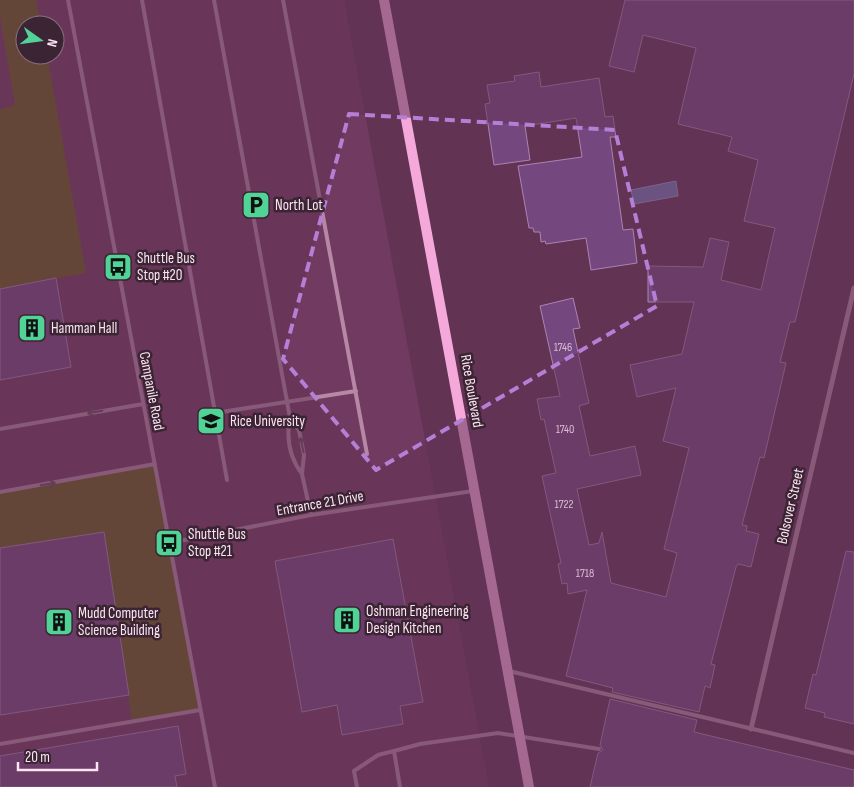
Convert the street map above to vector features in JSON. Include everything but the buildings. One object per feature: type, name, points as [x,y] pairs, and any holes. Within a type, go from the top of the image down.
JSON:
[{"type":"main road","name":"Rice Boulevard","points":[[384,0],[529,787]]},
{"type":"street","name":"Bolsover Street","points":[[751,729],[854,288]]},
{"type":"lane","name":"Campanile Road","points":[[68,0],[215,787]]},
{"type":"lane","points":[[142,0],[227,480]]},
{"type":"lane","points":[[214,0],[290,418],[287,431],[293,462],[302,474]]},
{"type":"lane","points":[[283,0],[367,454]]},
{"type":"lane","points":[[215,413],[356,391]]},
{"type":"lane","points":[[0,429],[144,404]]},
{"type":"lane","points":[[290,418],[299,430],[304,455],[302,474],[311,515]]},
{"type":"lane","points":[[0,492],[154,464]]},
{"type":"lane","name":"Entrance 21 Drive","points":[[169,543],[311,515],[475,490]]},
{"type":"lane","points":[[509,671],[854,753]]},
{"type":"lane","points":[[0,744],[200,710]]},
{"type":"lane","points":[[357,787],[354,771],[378,755],[420,744],[498,733],[599,748]]},
{"type":"lane","points":[[394,751],[400,787]]},
{"type":"highlighted area","points":[[349,114],[615,130],[657,306],[376,470],[283,359]]},
{"type":"shaded area","name":"Rice University","points":[[0,0],[344,0],[489,787],[0,787]]},
{"type":"shaded area","points":[[0,0],[36,0],[39,15],[15,15],[15,65],[49,65],[86,273],[0,289],[0,109],[15,105],[0,17]]},
{"type":"shaded area","points":[[155,464],[200,710],[132,721],[104,532],[0,548],[0,492]]},
{"type":"water","points":[[676,181],[678,196],[634,204],[631,190]]},
{"type":"place","name":"North Lot","points":[[256,205]]},
{"type":"place","name":"Shuttle Bus Stop #20","points":[[118,267]]},
{"type":"place","name":"Hamman Hall","points":[[32,328]]},
{"type":"place","name":"Rice University","points":[[211,421]]},
{"type":"place","name":"Shuttle Bus Stop #21","points":[[169,543]]},
{"type":"place","name":"Oshman Engineering Design Kitchen","points":[[347,620]]},
{"type":"place","name":"Mudd Computer Science Building","points":[[59,622]]}]
